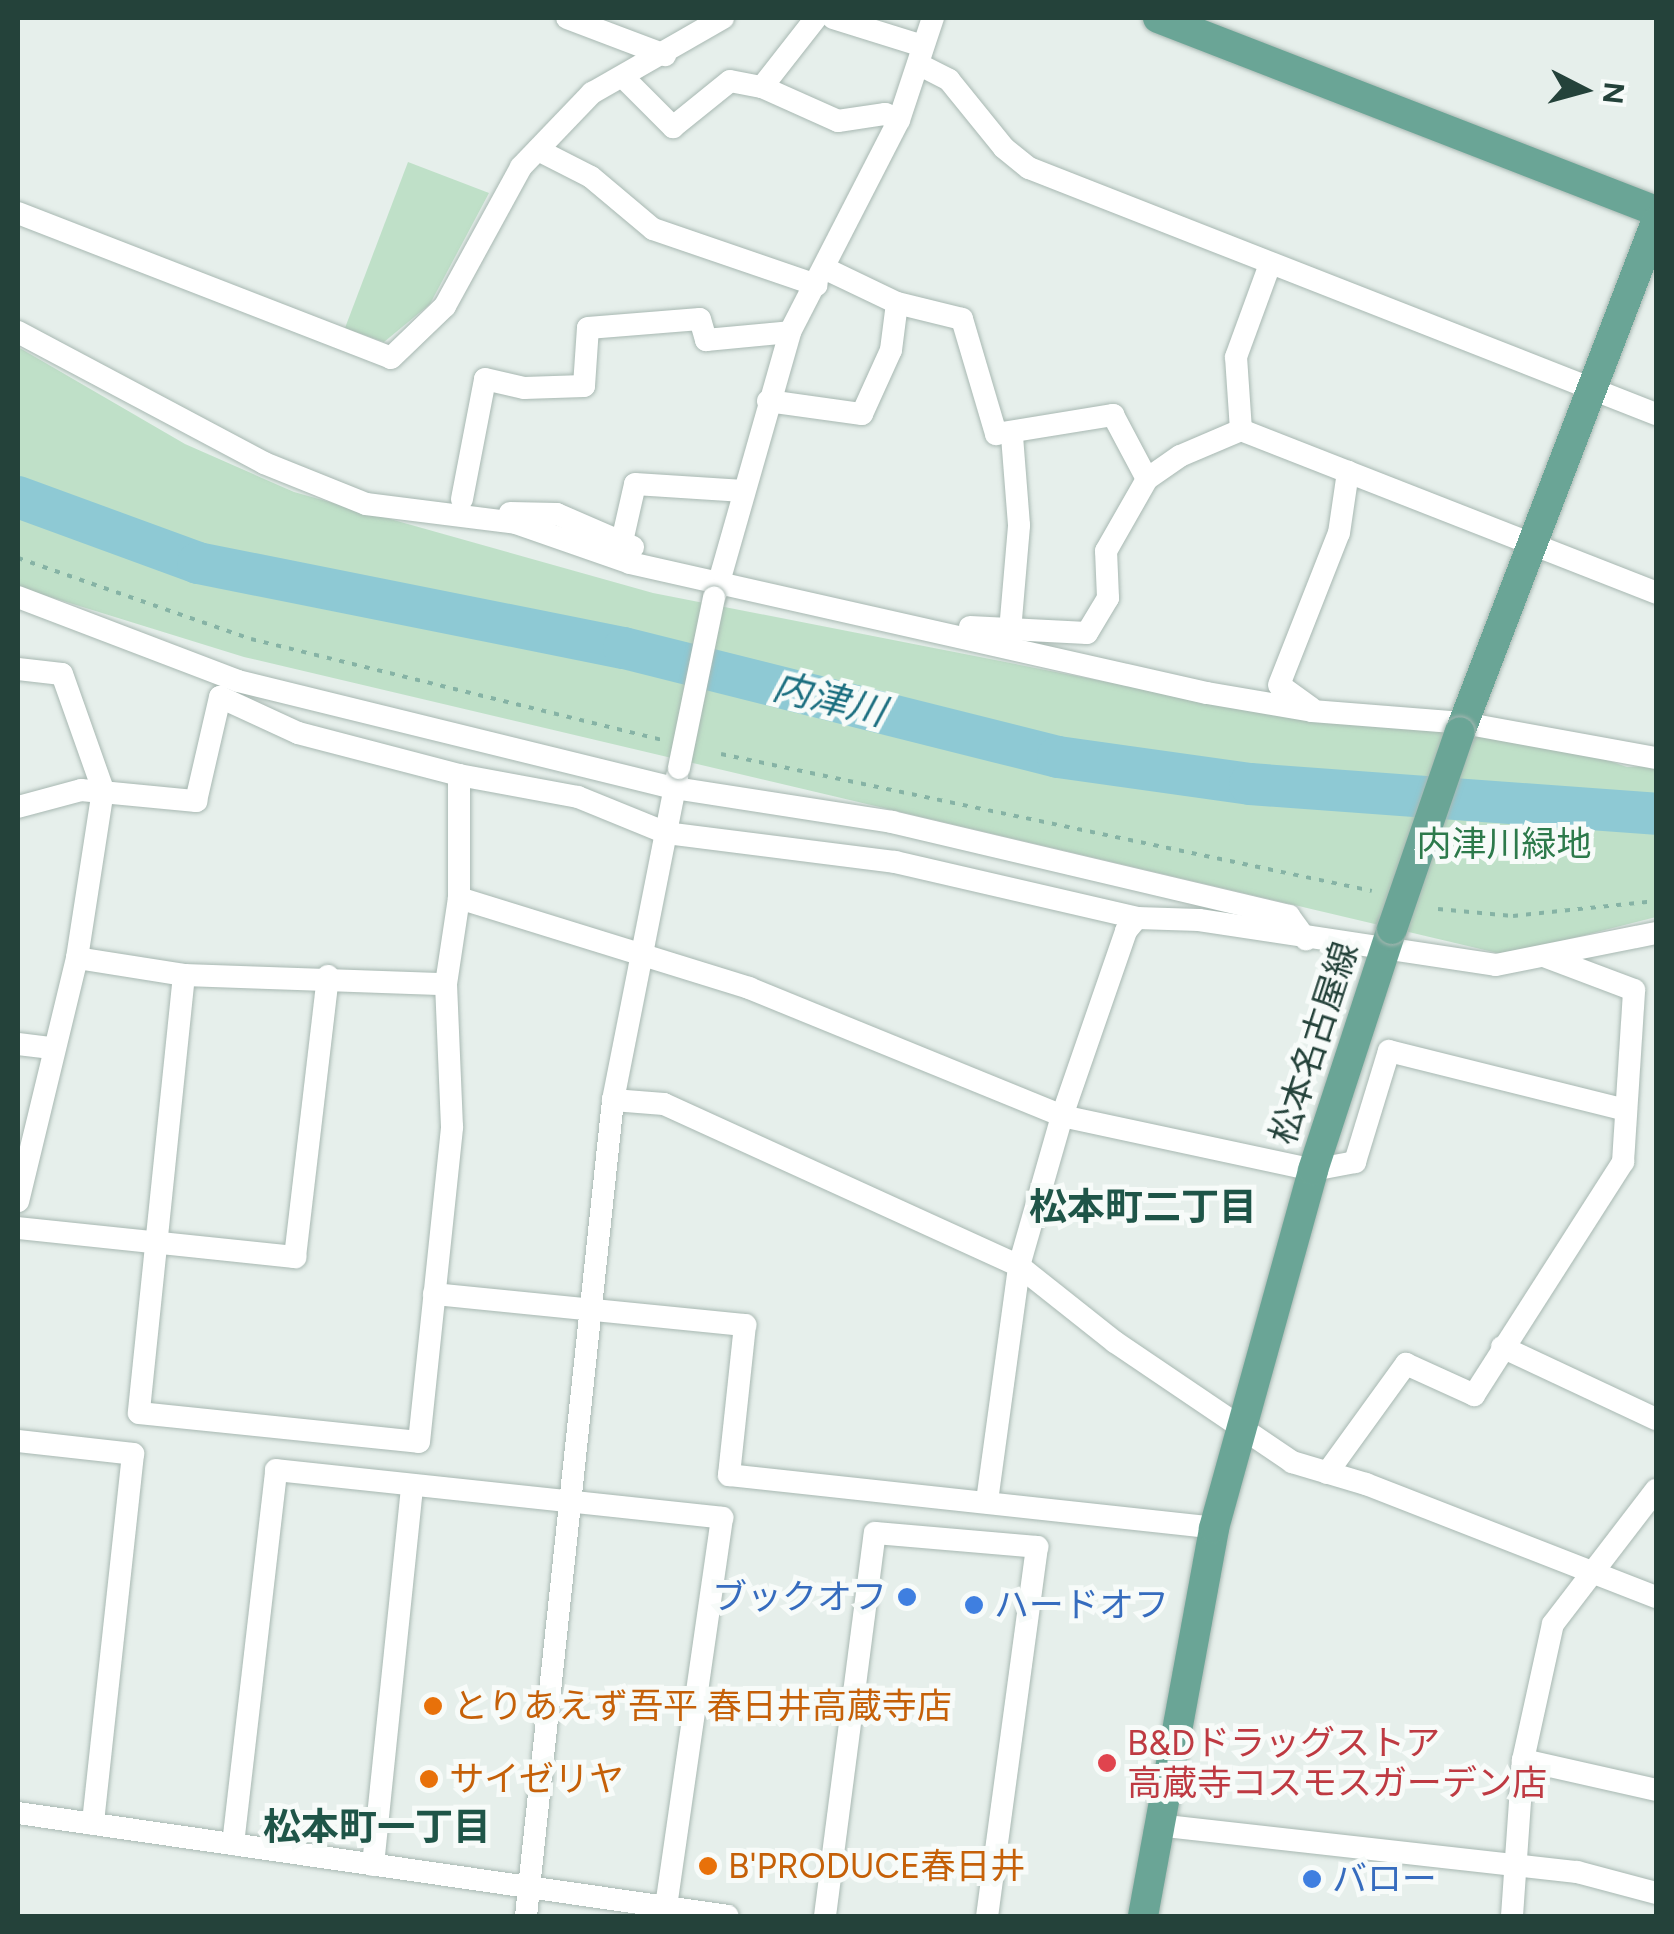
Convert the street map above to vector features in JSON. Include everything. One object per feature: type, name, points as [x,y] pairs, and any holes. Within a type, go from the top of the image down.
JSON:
[{"type":"main road","points":[[1158,18],[1655,209]]},
{"type":"main road","name":"松本名古屋線","points":[[1143,1916],[1156,1825],[1214,1528],[1314,1170],[1386,940],[1461,728],[1592,390],[1655,209]]},
{"type":"street","points":[[567,18],[665,55]]},
{"type":"street","points":[[18,214],[391,358],[445,306],[505,192],[592,93],[665,55],[722,18]]},
{"type":"street","points":[[762,87],[816,18]]},
{"type":"street","points":[[833,18],[920,55],[949,80],[1004,148],[1029,168],[1656,414]]},
{"type":"street","points":[[526,1916],[613,1100],[716,590],[790,332],[899,120],[933,18]]},
{"type":"street","points":[[623,77],[673,126],[730,81],[762,87],[838,121],[885,114],[899,120]]},
{"type":"street","points":[[538,150],[591,177],[653,230],[821,277],[897,303],[962,318],[996,434],[1012,436],[1113,415],[1147,479]]},
{"type":"street","points":[[1240,430],[1236,357],[1270,264]]},
{"type":"street","points":[[768,401],[862,414],[891,350],[897,303]]},
{"type":"street","points":[[462,498],[485,379],[524,388],[584,386],[588,328],[700,318],[706,340],[790,332]]},
{"type":"street","points":[[18,332],[264,462],[366,504],[513,518],[547,512],[623,537],[655,568]]},
{"type":"street","points":[[912,627],[931,622],[1010,632],[1088,633],[1108,598],[1106,551],[1147,479],[1180,456],[1240,430],[1656,593]]},
{"type":"street","points":[[1010,632],[1019,526],[1012,436]]},
{"type":"street","points":[[1312,711],[1279,685],[1338,534],[1348,472]]},
{"type":"street","points":[[623,537],[635,484],[744,491]]},
{"type":"street","points":[[428,512],[462,498],[716,590],[1312,711],[1461,728],[1656,758]]},
{"type":"street","points":[[18,598],[238,681],[892,822],[1290,916],[1306,939]]},
{"type":"street","points":[[18,669],[62,674],[102,790],[77,958],[52,1048],[18,1201]]},
{"type":"street","points":[[18,808],[102,790],[196,801],[220,698],[298,733],[459,775],[578,797],[666,832],[895,862],[1137,918],[1199,920],[1306,939],[1386,940],[1496,965],[1656,933]]},
{"type":"street","points":[[184,974],[140,1413],[419,1442],[452,1127],[446,984],[459,898],[459,775]]},
{"type":"street","points":[[459,898],[749,988],[1062,1116],[1314,1170],[1354,1162],[1389,1050],[1626,1110]]},
{"type":"street","points":[[987,1501],[1018,1266],[1062,1116],[1126,931],[1137,918]]},
{"type":"street","points":[[1327,1473],[1406,1364],[1474,1395],[1623,1162],[1634,990],[1546,957]]},
{"type":"street","points":[[77,958],[184,974],[328,976],[446,984]]},
{"type":"street","points":[[18,1228],[295,1257],[328,976]]},
{"type":"street","points":[[18,1044],[52,1048]]},
{"type":"street","points":[[613,1100],[664,1104],[1018,1266],[1240,1429],[1292,1462],[1656,1597]]},
{"type":"street","points":[[434,1294],[745,1324],[729,1475],[1214,1528]]},
{"type":"street","points":[[1502,1346],[1656,1419]]},
{"type":"street","points":[[18,1441],[133,1454],[94,1824]]},
{"type":"street","points":[[233,1844],[276,1470],[722,1518],[666,1907]]},
{"type":"street","points":[[373,1865],[412,1486]]},
{"type":"street","points":[[1512,1916],[1522,1760],[1552,1624],[1656,1490]]},
{"type":"street","points":[[825,1916],[875,1533],[1037,1547],[987,1916]]},
{"type":"street","points":[[1522,1760],[1656,1790]]},
{"type":"street","points":[[18,1814],[728,1916]]},
{"type":"street","points":[[1156,1825],[1578,1872],[1656,1893]]},
{"type":"path","points":[[18,558],[251,639],[668,741]]},
{"type":"path","points":[[721,754],[1372,891]]},
{"type":"path","points":[[1438,909],[1513,916],[1656,901]]},
{"type":"green space","points":[[408,162],[489,193],[430,304],[384,342],[345,328]]},
{"type":"green space","name":"内津川緑地","points":[[18,347],[185,444],[294,492],[653,593],[1204,701],[1562,745],[1627,767],[1656,766],[1656,917],[1506,955],[244,657],[18,587]]},
{"type":"waterway","name":"内津川","points":[[18,497],[198,563],[624,648],[1058,757],[1250,784],[1656,814]]},
{"type":"place","name":"ブックオフ","points":[[907,1597]]},
{"type":"place","name":"ハードオフ","points":[[974,1605]]},
{"type":"place","name":"とりあえず吾平 春日井高蔵寺店","points":[[433,1706]]},
{"type":"place","name":"B&Dドラッグストア 高蔵寺コスモスガーデン店","points":[[1107,1763]]},
{"type":"place","name":"サイゼリヤ","points":[[429,1779]]},
{"type":"place","name":"B'PRODUCE春日井","points":[[708,1866]]},
{"type":"place","name":"バロー","points":[[1312,1879]]},
{"type":"district","name":"松本町二丁目","points":[[1143,1208]]},
{"type":"district","name":"松本町一丁目","points":[[377,1828]]}]
